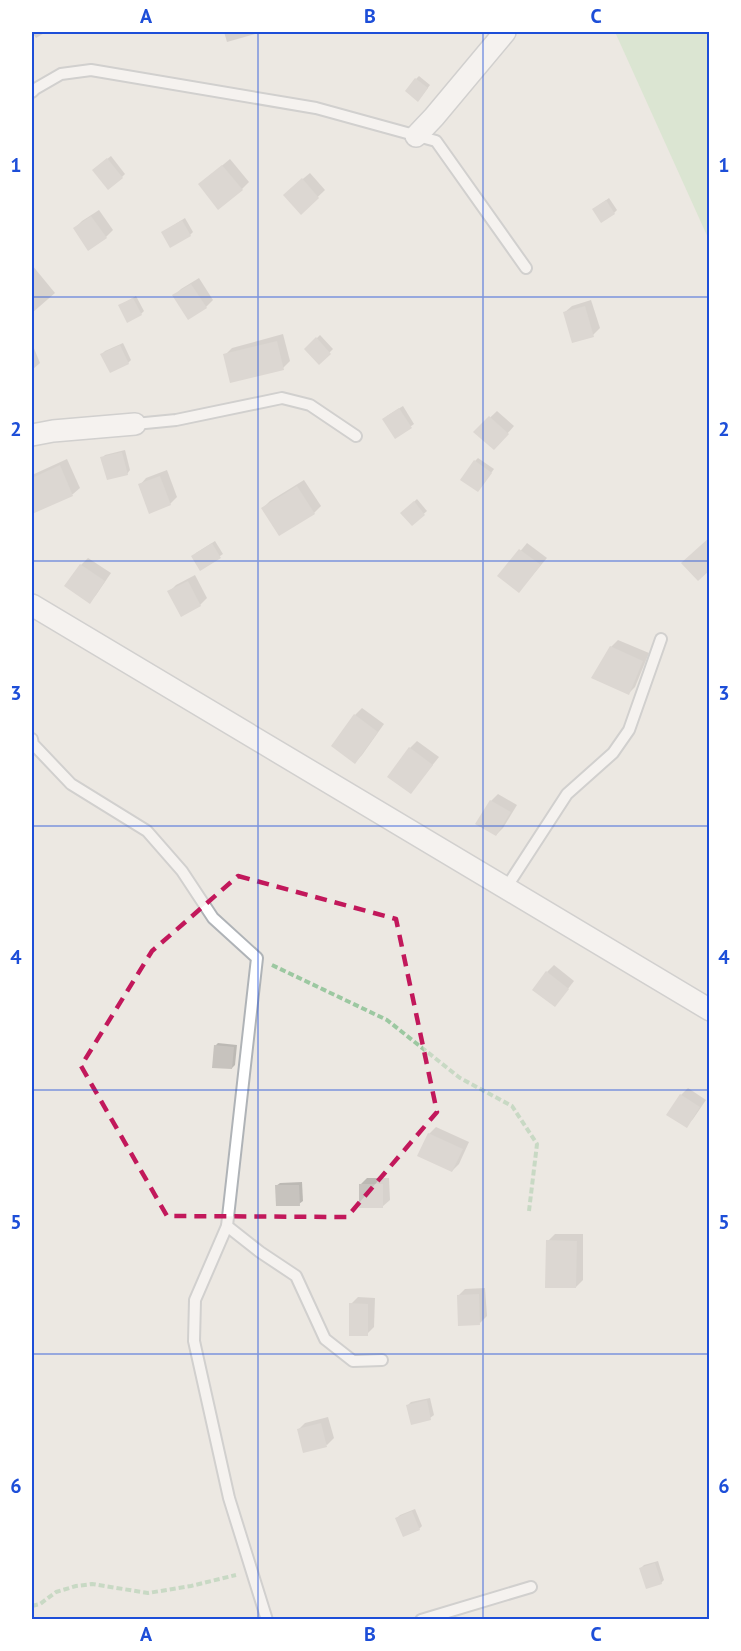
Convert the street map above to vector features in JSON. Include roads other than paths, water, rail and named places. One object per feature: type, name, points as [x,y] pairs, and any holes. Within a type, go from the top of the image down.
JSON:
[{"type":"street","points":[[416,135],[434,117],[505,32]]},
{"type":"street","points":[[32,435],[135,424]]},
{"type":"street","points":[[32,604],[710,1010]]},
{"type":"lane","points":[[32,92],[61,74],[91,70],[316,108],[436,141],[526,268]]},
{"type":"lane","points":[[135,424],[176,420],[282,398],[310,405],[356,436]]},
{"type":"lane","points":[[506,888],[567,795],[614,753],[629,730],[661,639]]},
{"type":"lane","points":[[32,739],[33,744],[71,784],[147,831],[182,871],[213,918],[257,958],[227,1226],[195,1300],[194,1341],[229,1498],[267,1620]]},
{"type":"lane","points":[[227,1226],[296,1276],[325,1339],[353,1361],[382,1360]]},
{"type":"lane","points":[[421,1620],[531,1587]]}]
